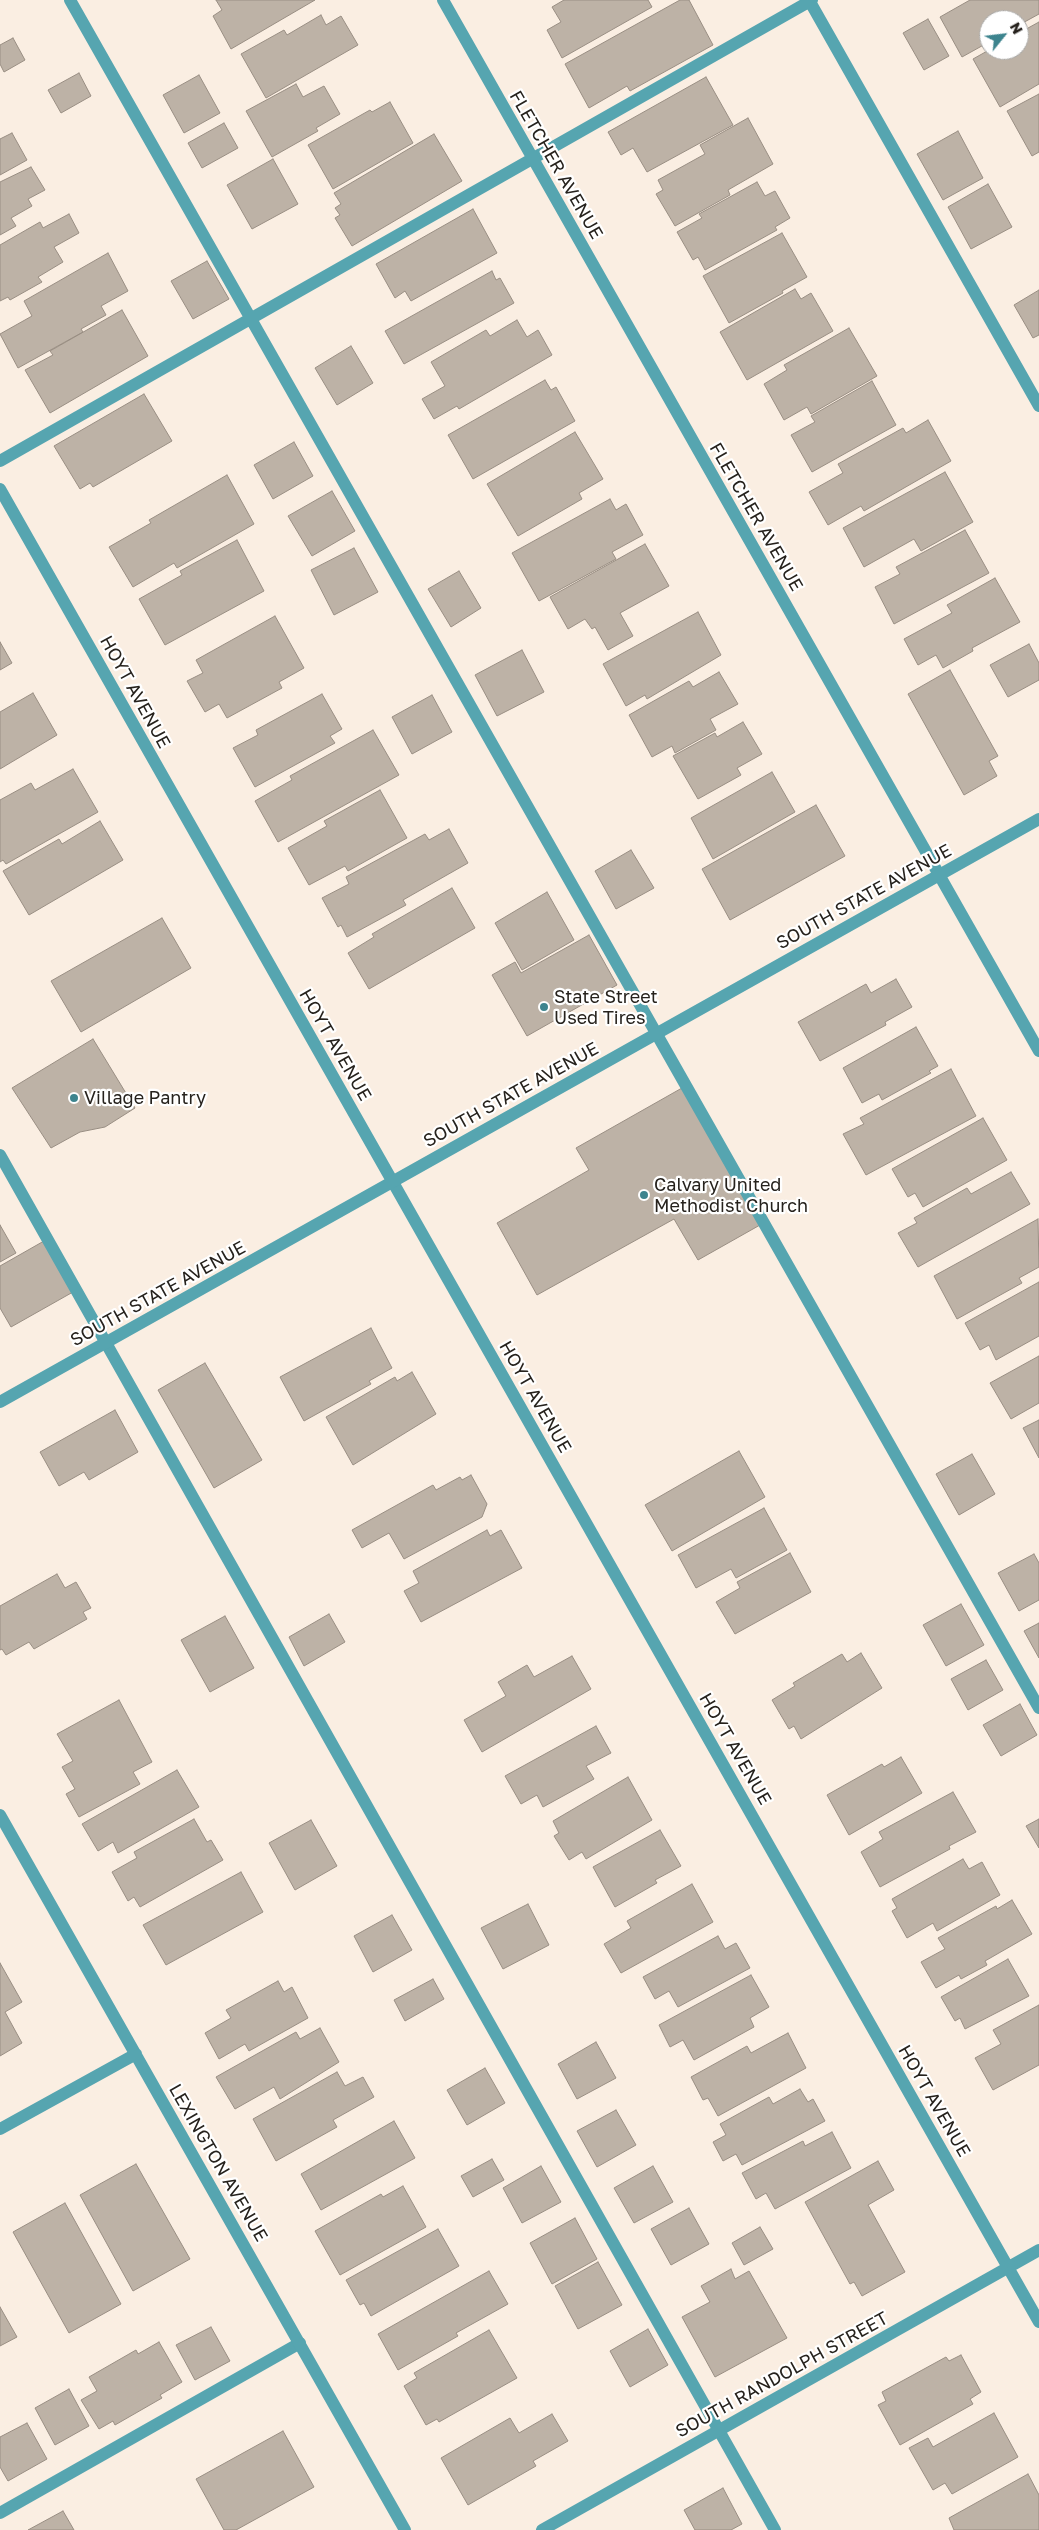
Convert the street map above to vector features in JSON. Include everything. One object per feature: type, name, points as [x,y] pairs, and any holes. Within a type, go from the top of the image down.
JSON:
[{"type":"street","points":[[70,0],[1039,1708]]},
{"type":"street","name":"FLETCHER AVENUE","points":[[443,0],[1039,1051]]},
{"type":"street","points":[[0,461],[810,0],[1039,406]]},
{"type":"street","name":"HOYT AVENUE","points":[[0,489],[1039,2322]]},
{"type":"street","name":"SOUTH STATE AVENUE","points":[[0,1402],[1039,818]]},
{"type":"street","points":[[0,1155],[775,2530]]},
{"type":"street","name":"LEXINGTON AVENUE","points":[[0,1815],[405,2530]]},
{"type":"street","points":[[0,2130],[136,2054]]},
{"type":"street","name":"SOUTH RANDOLPH STREET","points":[[542,2530],[1039,2250]]},
{"type":"street","points":[[0,2513],[300,2343]]},
{"type":"building","points":[[216,0],[315,0],[231,49],[213,16],[222,10]]},
{"type":"building","points":[[564,0],[648,0],[652,7],[562,58],[547,30],[561,22],[552,7]]},
{"type":"building","points":[[680,0],[689,0],[713,45],[630,91],[627,86],[589,108],[565,64]]},
{"type":"building","points":[[970,0],[1039,0],[1039,14],[1029,20],[1029,10],[979,10],[979,48],[962,57],[940,17]]},
{"type":"building","points":[[321,15],[326,25],[341,16],[358,45],[266,98],[241,54],[284,30],[287,35]]},
{"type":"building","points":[[928,19],[949,56],[924,70],[903,33]]},
{"type":"building","points":[[1039,22],[1039,84],[1000,107],[973,59],[979,56],[979,60],[1029,60],[1029,28]]},
{"type":"building","points":[[13,38],[25,60],[4,72],[0,64],[0,45]]},
{"type":"building","points":[[79,73],[91,96],[61,113],[48,90]]},
{"type":"building","points":[[199,75],[220,113],[184,133],[163,95]]},
{"type":"building","points":[[706,77],[733,125],[647,172],[633,148],[621,155],[608,132]]},
{"type":"building","points":[[296,84],[303,97],[324,86],[340,114],[316,128],[318,131],[272,157],[246,111]]},
{"type":"building","points":[[1039,94],[1039,152],[1032,156],[1007,111]]},
{"type":"building","points":[[390,102],[413,143],[333,189],[308,145],[370,110],[372,112]]},
{"type":"building","points":[[748,118],[773,164],[728,190],[730,195],[675,226],[656,194],[663,190],[658,180],[705,154],[700,145]]},
{"type":"building","points":[[224,123],[238,148],[202,168],[188,143]]},
{"type":"building","points":[[958,131],[983,178],[943,200],[917,154]]},
{"type":"building","points":[[12,133],[27,160],[0,175],[0,139]]},
{"type":"building","points":[[434,134],[462,181],[352,246],[335,218],[340,215],[335,208],[341,204],[334,193]]},
{"type":"building","points":[[273,159],[298,204],[252,229],[227,185]]},
{"type":"building","points":[[31,167],[45,190],[28,199],[32,206],[11,218],[16,226],[0,235],[0,182]]},
{"type":"building","points":[[757,182],[765,196],[775,191],[790,218],[775,227],[777,230],[705,270],[698,257],[693,260],[677,232],[702,218],[699,214]]},
{"type":"building","points":[[988,184],[1012,227],[971,249],[948,207]]},
{"type":"building","points":[[473,209],[497,253],[411,301],[405,291],[395,298],[376,264]]},
{"type":"building","points":[[69,214],[79,233],[54,247],[63,262],[38,277],[42,282],[10,300],[8,297],[0,301],[0,245],[40,222],[43,228]]},
{"type":"building","points":[[782,233],[807,277],[782,291],[783,293],[729,323],[703,276]]},
{"type":"building","points":[[108,253],[128,291],[101,306],[106,315],[81,329],[83,332],[18,368],[0,334],[32,316],[24,301]]},
{"type":"building","points":[[207,261],[229,299],[193,319],[171,281]]},
{"type":"building","points":[[492,271],[496,280],[500,278],[514,303],[404,364],[385,331]]},
{"type":"building","points":[[795,289],[801,299],[811,293],[833,331],[747,380],[720,332]]},
{"type":"building","points":[[1039,290],[1039,335],[1033,338],[1014,305]]},
{"type":"building","points":[[122,310],[148,356],[50,413],[25,370],[53,355],[50,351]]},
{"type":"building","points":[[517,320],[527,337],[538,330],[552,355],[459,409],[457,406],[434,419],[422,399],[445,386],[431,362],[486,330],[490,336]]},
{"type":"building","points":[[849,328],[877,376],[811,414],[807,407],[784,420],[764,384],[787,370],[784,365]]},
{"type":"building","points":[[351,346],[373,383],[337,405],[315,368]]},
{"type":"building","points":[[545,380],[551,390],[556,387],[575,421],[473,479],[448,435]]},
{"type":"building","points":[[872,381],[896,425],[812,472],[791,435],[815,422],[811,416]]},
{"type":"building","points":[[144,394],[172,441],[93,487],[90,483],[80,489],[54,446]]},
{"type":"building","points":[[928,420],[951,461],[864,511],[861,506],[828,525],[809,492],[843,473],[838,464],[903,428],[906,433]]},
{"type":"building","points":[[575,432],[603,479],[579,493],[582,499],[518,536],[487,484]]},
{"type":"building","points":[[294,442],[313,476],[273,499],[254,465]]},
{"type":"building","points":[[945,472],[973,522],[921,551],[914,539],[864,567],[843,528]]},
{"type":"building","points":[[227,475],[254,524],[177,568],[174,563],[133,587],[109,547],[151,523],[149,520]]},
{"type":"building","points":[[332,491],[355,531],[312,556],[288,516]]},
{"type":"building","points":[[610,499],[616,510],[626,504],[643,535],[612,552],[616,559],[539,601],[512,553]]},
{"type":"building","points":[[965,530],[989,573],[894,624],[875,587],[900,574],[896,567]]},
{"type":"building","points":[[237,540],[264,591],[165,645],[139,599],[182,575],[180,571]]},
{"type":"building","points":[[645,544],[669,586],[620,613],[633,636],[608,650],[595,627],[592,629],[585,619],[568,629],[550,597]]},
{"type":"building","points":[[354,548],[378,592],[334,615],[311,570]]},
{"type":"building","points":[[459,571],[481,608],[451,627],[428,589]]},
{"type":"building","points":[[995,578],[1020,622],[972,648],[973,651],[943,668],[936,655],[918,665],[904,639],[952,613],[947,605]]},
{"type":"building","points":[[698,612],[721,655],[647,699],[645,695],[626,706],[603,664]]},
{"type":"building","points":[[275,616],[304,668],[279,682],[282,688],[227,718],[219,704],[205,712],[187,681],[203,673],[196,660]]},
{"type":"building","points":[[0,642],[12,663],[0,670]]},
{"type":"building","points":[[1029,644],[1039,663],[1039,680],[1008,697],[990,665]]},
{"type":"building","points":[[522,650],[544,692],[497,716],[475,675]]},
{"type":"building","points":[[950,670],[998,756],[989,761],[997,776],[964,795],[908,694]]},
{"type":"building","points":[[719,672],[738,704],[710,719],[716,730],[675,753],[672,746],[652,757],[629,715],[689,681],[693,687]]},
{"type":"building","points":[[33,693],[57,735],[0,769],[0,712]]},
{"type":"building","points":[[322,694],[342,729],[330,736],[335,743],[255,787],[233,748],[258,735],[256,730]]},
{"type":"building","points":[[432,695],[452,732],[412,754],[392,717]]},
{"type":"building","points":[[743,722],[762,754],[737,768],[741,775],[698,799],[673,756],[715,733],[717,737]]},
{"type":"building","points":[[373,730],[399,775],[278,842],[255,801],[292,780],[290,776]]},
{"type":"building","points":[[73,769],[98,812],[6,864],[3,860],[0,862],[0,800],[31,783],[35,790]]},
{"type":"building","points":[[772,772],[795,812],[713,859],[691,818]]},
{"type":"building","points":[[380,790],[407,838],[348,871],[345,866],[309,885],[288,848],[327,826],[324,821]]},
{"type":"building","points":[[816,805],[845,856],[730,920],[702,869]]},
{"type":"building","points":[[100,821],[123,860],[29,915],[3,871],[59,839],[62,844]]},
{"type":"building","points":[[449,829],[468,863],[403,900],[406,905],[347,937],[341,925],[338,927],[322,898],[349,884],[346,877],[425,834],[429,840]]},
{"type":"building","points":[[631,850],[654,888],[616,909],[595,871]]},
{"type":"building","points":[[452,888],[475,928],[369,989],[348,953],[374,937],[372,934]]},
{"type":"building","points":[[547,892],[574,940],[522,970],[495,923]]},
{"type":"building","points":[[162,918],[191,968],[81,1032],[51,981]]},
{"type":"building","name":"State Street Used Tires","points":[[589,935],[617,985],[527,1036],[492,975],[515,962],[521,973]]},
{"type":"building","points":[[896,979],[912,1007],[885,1022],[886,1025],[820,1061],[798,1022],[866,984],[871,993]]},
{"type":"building","points":[[916,1027],[938,1066],[929,1071],[931,1073],[882,1100],[879,1094],[862,1103],[843,1068]]},
{"type":"building","name":"Village Pantry","points":[[93,1039],[135,1108],[105,1127],[80,1132],[51,1148],[12,1088]]},
{"type":"building","points":[[951,1069],[976,1116],[866,1175],[843,1134],[864,1124],[860,1118]]},
{"type":"building","name":"Calvary United Methodist Church","points":[[682,1088],[760,1225],[698,1260],[674,1219],[537,1295],[497,1223],[589,1170],[576,1148]]},
{"type":"building","points":[[983,1118],[1007,1160],[923,1207],[915,1193],[908,1197],[892,1169]]},
{"type":"building","points":[[1011,1172],[1030,1204],[918,1267],[898,1233],[917,1223],[914,1218],[967,1188],[971,1194]]},
{"type":"building","points":[[1038,1219],[1039,1267],[1019,1278],[1022,1283],[957,1319],[934,1276]]},
{"type":"building","points":[[0,1225],[16,1253],[0,1262]]},
{"type":"building","points":[[44,1241],[73,1292],[11,1327],[0,1308],[0,1266]]},
{"type":"building","points":[[1039,1282],[1039,1336],[996,1360],[989,1345],[980,1350],[965,1323]]},
{"type":"building","points":[[371,1328],[392,1368],[369,1381],[371,1384],[304,1421],[280,1377]]},
{"type":"building","points":[[1039,1356],[1039,1403],[1011,1419],[990,1383]]},
{"type":"building","points":[[205,1363],[262,1460],[214,1488],[158,1390]]},
{"type":"building","points":[[412,1372],[436,1414],[353,1465],[326,1417],[395,1377],[397,1381]]},
{"type":"building","points":[[115,1410],[138,1452],[89,1480],[84,1472],[59,1486],[40,1452]]},
{"type":"building","points":[[1039,1420],[1039,1458],[1023,1428]]},
{"type":"building","points":[[739,1451],[765,1497],[672,1551],[645,1505]]},
{"type":"building","points":[[972,1454],[995,1494],[959,1515],[936,1474]]},
{"type":"building","points":[[471,1475],[487,1504],[482,1517],[404,1559],[389,1533],[362,1548],[352,1530],[433,1485],[436,1490],[460,1477],[462,1480]]},
{"type":"building","points":[[764,1508],[787,1550],[736,1578],[731,1569],[696,1588],[678,1555]]},
{"type":"building","points":[[487,1530],[490,1536],[501,1530],[522,1568],[421,1622],[404,1591],[419,1583],[413,1571]]},
{"type":"building","points":[[790,1553],[811,1592],[735,1634],[716,1602],[740,1588],[737,1582]]},
{"type":"building","points":[[1034,1554],[1039,1563],[1039,1600],[1019,1611],[998,1573]]},
{"type":"building","points":[[57,1574],[65,1588],[76,1582],[91,1608],[83,1612],[87,1619],[34,1649],[29,1642],[6,1655],[2,1649],[0,1650],[0,1606]]},
{"type":"building","points":[[961,1604],[984,1645],[946,1666],[923,1625]]},
{"type":"building","points":[[329,1614],[345,1642],[304,1666],[289,1637]]},
{"type":"building","points":[[225,1616],[254,1668],[210,1692],[181,1640]]},
{"type":"building","points":[[1039,1623],[1039,1658],[1024,1631]]},
{"type":"building","points":[[861,1653],[882,1688],[801,1739],[794,1726],[789,1729],[772,1700],[795,1686],[793,1683],[842,1654],[847,1662]]},
{"type":"building","points":[[572,1656],[591,1689],[482,1752],[464,1720],[506,1696],[498,1682],[527,1665],[534,1677]]},
{"type":"building","points":[[986,1660],[1003,1690],[968,1710],[951,1679]]},
{"type":"building","points":[[119,1700],[152,1762],[133,1772],[140,1784],[79,1817],[66,1794],[75,1789],[62,1767],[73,1761],[57,1734]]},
{"type":"building","points":[[1020,1704],[1037,1735],[1001,1756],[983,1725]]},
{"type":"building","points":[[596,1726],[611,1753],[586,1766],[594,1779],[543,1807],[537,1795],[521,1804],[505,1776]]},
{"type":"building","points":[[901,1757],[922,1793],[849,1835],[827,1795],[882,1764],[884,1767]]},
{"type":"building","points":[[177,1770],[199,1807],[118,1853],[113,1842],[98,1851],[82,1824]]},
{"type":"building","points":[[628,1777],[652,1820],[586,1859],[582,1852],[569,1860],[554,1836],[559,1833],[553,1821]]},
{"type":"building","points":[[953,1792],[976,1832],[949,1846],[950,1849],[880,1887],[861,1852],[883,1839],[879,1832]]},
{"type":"building","points":[[194,1819],[207,1842],[211,1840],[223,1860],[140,1907],[134,1897],[128,1901],[112,1872],[137,1858],[134,1852]]},
{"type":"building","points":[[1039,1819],[1039,1848],[1026,1826]]},
{"type":"building","points":[[311,1820],[337,1866],[295,1890],[269,1843]]},
{"type":"building","points":[[660,1830],[681,1866],[655,1880],[657,1883],[615,1907],[593,1867]]},
{"type":"building","points":[[963,1859],[969,1869],[982,1862],[1000,1895],[937,1931],[933,1923],[907,1938],[892,1911],[897,1908],[892,1899]]},
{"type":"building","points":[[241,1872],[263,1912],[166,1965],[143,1925]]},
{"type":"building","points":[[692,1884],[713,1922],[621,1973],[604,1944],[631,1928],[627,1921]]},
{"type":"building","points":[[1012,1900],[1032,1934],[985,1961],[987,1965],[961,1979],[959,1975],[936,1988],[921,1962],[945,1949],[938,1938],[996,1906],[997,1909]]},
{"type":"building","points":[[528,1904],[549,1945],[503,1969],[481,1928]]},
{"type":"building","points":[[392,1915],[412,1950],[373,1972],[354,1936]]},
{"type":"building","points":[[718,1936],[725,1949],[736,1943],[750,1968],[678,2007],[669,1991],[655,1999],[643,1977]]},
{"type":"building","points":[[1008,1959],[1029,1996],[965,2029],[960,2018],[955,2021],[941,1997]]},
{"type":"building","points":[[0,1963],[22,2002],[5,2012],[22,2043],[0,2056]]},
{"type":"building","points":[[751,1975],[769,2007],[750,2018],[754,2027],[694,2060],[683,2040],[670,2047],[659,2025]]},
{"type":"building","points":[[433,1979],[444,1999],[405,2021],[394,2000]]},
{"type":"building","points":[[278,1981],[284,1992],[292,1987],[308,2018],[249,2051],[245,2044],[219,2059],[205,2033],[231,2018],[226,2010]]},
{"type":"building","points":[[1039,2005],[1039,2065],[993,2090],[975,2058],[1001,2044],[993,2030]]},
{"type":"building","points":[[320,2028],[339,2062],[280,2099],[274,2087],[235,2109],[216,2077],[296,2032],[300,2039]]},
{"type":"building","points":[[788,2033],[806,2068],[718,2116],[708,2098],[703,2100],[691,2077],[747,2046],[751,2053]]},
{"type":"building","points":[[596,2042],[616,2078],[577,2099],[558,2064]]},
{"type":"building","points":[[485,2068],[505,2103],[467,2125],[447,2090]]},
{"type":"building","points":[[337,2072],[345,2086],[363,2077],[374,2097],[333,2120],[337,2127],[276,2161],[253,2119]]},
{"type":"building","points":[[800,2089],[808,2102],[813,2099],[825,2121],[742,2165],[736,2154],[723,2161],[713,2142],[726,2135],[720,2124],[769,2097],[773,2104]]},
{"type":"building","points":[[616,2110],[636,2145],[597,2167],[577,2131]]},
{"type":"building","points":[[394,2121],[415,2158],[321,2210],[301,2174]]},
{"type":"building","points":[[832,2132],[851,2168],[775,2209],[766,2193],[756,2199],[742,2173],[803,2141],[805,2146]]},
{"type":"building","points":[[492,2159],[504,2180],[473,2197],[461,2176]]},
{"type":"building","points":[[878,2161],[894,2190],[868,2205],[905,2272],[862,2296],[854,2282],[850,2284],[805,2202]]},
{"type":"building","points":[[136,2164],[190,2259],[133,2291],[80,2195]]},
{"type":"building","points":[[541,2166],[561,2202],[522,2223],[503,2188]]},
{"type":"building","points":[[653,2166],[673,2202],[634,2223],[614,2188]]},
{"type":"building","points":[[403,2186],[426,2227],[340,2275],[315,2231],[381,2194],[383,2197]]},
{"type":"building","points":[[65,2203],[121,2304],[69,2333],[13,2232]]},
{"type":"building","points":[[689,2208],[709,2244],[671,2265],[651,2229]]},
{"type":"building","points":[[575,2218],[597,2259],[552,2284],[530,2243]]},
{"type":"building","points":[[760,2227],[773,2249],[744,2265],[732,2243]]},
{"type":"building","points":[[438,2229],[459,2266],[371,2316],[364,2303],[360,2305],[346,2280]]},
{"type":"building","points":[[598,2262],[622,2305],[578,2329],[555,2286]]},
{"type":"building","points":[[731,2269],[735,2279],[749,2271],[787,2338],[715,2377],[682,2317],[710,2302],[701,2286]]},
{"type":"building","points":[[489,2271],[508,2304],[456,2333],[458,2336],[398,2370],[378,2334]]},
{"type":"building","points":[[0,2307],[17,2337],[0,2346]]},
{"type":"building","points":[[211,2327],[230,2361],[195,2380],[176,2345]]},
{"type":"building","points":[[648,2329],[668,2365],[630,2387],[610,2351]]},
{"type":"building","points":[[489,2330],[517,2378],[439,2422],[437,2419],[426,2425],[404,2386],[417,2378],[414,2373]]},
{"type":"building","points":[[159,2342],[182,2382],[160,2395],[162,2398],[115,2425],[113,2421],[99,2429],[81,2400],[97,2391],[89,2377],[136,2350],[138,2354]]},
{"type":"building","points":[[961,2355],[981,2392],[970,2399],[973,2404],[900,2445],[878,2405],[886,2401],[882,2392],[946,2357],[949,2361]]},
{"type":"building","points":[[69,2389],[89,2426],[55,2445],[35,2408]]},
{"type":"building","points":[[994,2413],[1018,2457],[952,2494],[945,2483],[933,2490],[909,2448],[928,2438],[933,2447]]},
{"type":"building","points":[[552,2414],[568,2441],[533,2461],[536,2466],[468,2505],[441,2458],[510,2418],[519,2433]]},
{"type":"building","points":[[27,2423],[47,2459],[8,2481],[0,2467],[0,2437]]},
{"type":"building","points":[[283,2431],[314,2487],[236,2530],[224,2530],[196,2479]]},
{"type":"building","points":[[1028,2474],[1039,2495],[1039,2530],[954,2530],[949,2518]]},
{"type":"building","points":[[723,2488],[742,2524],[731,2530],[695,2530],[684,2510]]},
{"type":"building","points":[[63,2511],[74,2530],[28,2530]]},
{"type":"place","name":"State Street Used Tires","points":[[544,1007]]},
{"type":"place","name":"Village Pantry","points":[[74,1098]]},
{"type":"place","name":"Calvary United Methodist Church","points":[[644,1195]]}]
